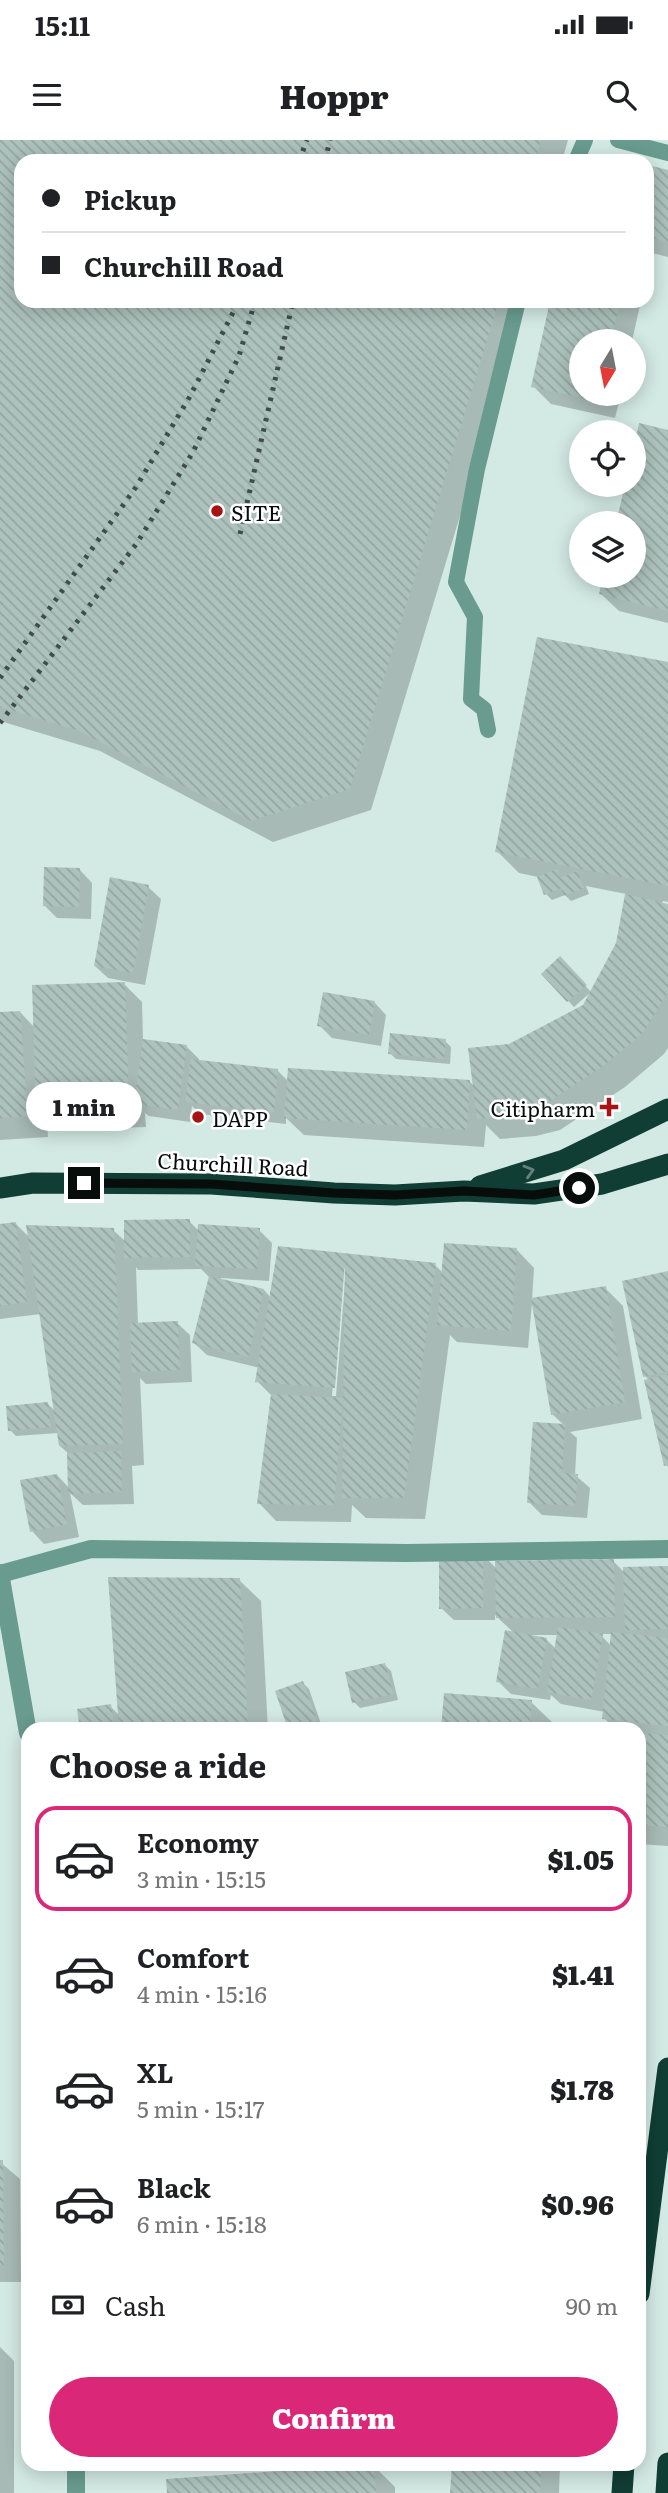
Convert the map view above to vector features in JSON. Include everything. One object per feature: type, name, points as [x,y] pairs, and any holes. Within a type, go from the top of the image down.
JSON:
[{"type":"highway","points":[[464,1191],[564,1160],[668,1109]]},
{"type":"highway","points":[[464,1191],[534,1195],[602,1184],[668,1164]]},
{"type":"highway","name":"Churchill Road","points":[[0,1188],[47,1183],[211,1184],[395,1195],[464,1191]]},
{"type":"highway","points":[[646,2239],[668,2068]]},
{"type":"highway","points":[[666,2493],[668,2463]]},
{"type":"highway","points":[[622,2493],[624,2471]]},
{"type":"street","points":[[26,1722],[0,1574],[91,1549],[406,1553],[668,1549]]},
{"type":"street","points":[[76,2471],[76,2493]]},
{"type":"lane","points":[[618,140],[668,153]]},
{"type":"lane","points":[[488,730],[484,709],[471,699],[475,617],[456,582],[477,469],[516,308]]},
{"type":"building","name":"SITE","points":[[0,140],[541,140],[537,154],[14,154],[14,308],[497,308],[350,789],[251,821],[77,730],[0,707]]},
{"type":"building","points":[[654,166],[668,170],[668,242],[654,238]]},
{"type":"building","points":[[548,308],[618,308],[614,329],[569,329],[569,395],[531,387]]},
{"type":"building","points":[[646,425],[668,430],[668,611],[599,594],[600,588],[646,588],[646,511],[619,511],[622,497],[646,497]]},
{"type":"building","points":[[537,637],[668,662],[668,886],[495,852]]},
{"type":"building","points":[[44,867],[80,868],[79,907],[43,906]]},
{"type":"building","points":[[557,869],[560,878],[577,871],[584,888],[564,896],[561,888],[544,895],[537,877]]},
{"type":"building","points":[[110,877],[149,885],[133,973],[94,966]]},
{"type":"building","points":[[625,894],[668,904],[668,992],[643,1033],[603,1066],[538,1109],[477,1119],[468,1048],[509,1044],[583,1005],[616,943]]},
{"type":"building","points":[[560,956],[587,985],[567,1002],[541,974]]},
{"type":"building","points":[[125,982],[129,1110],[36,1113],[32,985]]},
{"type":"building","points":[[323,992],[375,1001],[369,1035],[317,1026]]},
{"type":"building","points":[[20,1011],[28,1116],[0,1118],[0,1012]]},
{"type":"building","points":[[390,1033],[446,1039],[444,1059],[388,1054]]},
{"type":"building","points":[[143,1039],[187,1045],[178,1110],[134,1104]]},
{"type":"building","points":[[191,1059],[278,1069],[274,1112],[185,1102]]},
{"type":"building","points":[[288,1068],[470,1080],[467,1130],[284,1118]]},
{"type":"building","points":[[190,1219],[190,1257],[124,1258],[124,1220]]},
{"type":"building","points":[[16,1222],[27,1302],[0,1306],[0,1224]]},
{"type":"building","points":[[198,1224],[260,1228],[257,1269],[195,1266]]},
{"type":"building","points":[[26,1225],[114,1228],[123,1444],[59,1446]]},
{"type":"building","points":[[444,1243],[517,1248],[511,1331],[437,1325]]},
{"type":"building","points":[[278,1246],[436,1263],[404,1498],[342,1498],[345,1261],[335,1388],[255,1382]]},
{"type":"building","points":[[668,1271],[668,1371],[643,1377],[622,1281]]},
{"type":"building","points":[[209,1276],[264,1289],[248,1357],[192,1343]]},
{"type":"building","points":[[606,1286],[625,1402],[551,1415],[531,1298]]},
{"type":"building","points":[[178,1321],[180,1370],[132,1372],[130,1323]]},
{"type":"building","points":[[668,1374],[668,1465],[664,1466],[644,1380]]},
{"type":"building","points":[[271,1394],[343,1398],[334,1505],[257,1504]]},
{"type":"building","points":[[48,1402],[51,1427],[8,1431],[6,1406]]},
{"type":"building","points":[[533,1422],[565,1424],[562,1473],[578,1474],[575,1506],[527,1503]]},
{"type":"building","points":[[121,1451],[122,1492],[68,1494],[67,1453]]},
{"type":"building","points":[[57,1474],[67,1524],[30,1532],[20,1480]]},
{"type":"building","points":[[483,1552],[483,1608],[439,1609],[439,1553]]},
{"type":"building","points":[[614,1559],[615,1617],[496,1618],[495,1561]]},
{"type":"building","points":[[668,1566],[668,1629],[625,1630],[623,1567]]},
{"type":"building","points":[[108,1577],[240,1578],[248,1722],[118,1722]]},
{"type":"building","points":[[558,1627],[603,1634],[591,1700],[547,1692]]},
{"type":"building","points":[[505,1630],[547,1638],[538,1689],[496,1682]]},
{"type":"building","points":[[611,1632],[668,1638],[668,1726],[602,1719]]},
{"type":"building","points":[[385,1663],[393,1694],[352,1703],[345,1672]]},
{"type":"building","points":[[303,1681],[317,1721],[286,1722],[275,1691]]},
{"type":"building","points":[[444,1693],[532,1700],[530,1722],[442,1722]]},
{"type":"building","points":[[111,1704],[114,1722],[79,1722],[77,1709]]},
{"type":"building","points":[[646,1733],[668,1735],[668,1827],[646,1825]]},
{"type":"building","points":[[0,2160],[3,2160],[4,2265],[0,2265]]},
{"type":"building","points":[[277,2471],[374,2471],[376,2493],[167,2493],[166,2479]]},
{"type":"building","points":[[452,2471],[542,2471],[540,2493],[450,2493]]},
{"type":"railway","points":[[302,154],[307,140]]},
{"type":"railway","points":[[327,154],[330,140]]},
{"type":"railway","points":[[0,678],[136,487],[189,398],[235,308]]},
{"type":"railway","points":[[0,723],[137,543],[193,452],[239,356],[253,308]]},
{"type":"railway","points":[[240,534],[291,308]]},
{"type":"place","name":"SITE","points":[[217,511]]},
{"type":"place","name":"Citipharm","points":[[609,1107]]},
{"type":"place","name":"DAPP","points":[[198,1117]]},
{"type":"route","points":[[84,1183],[211,1184],[395,1195],[464,1191],[534,1195],[579,1188]]}]
